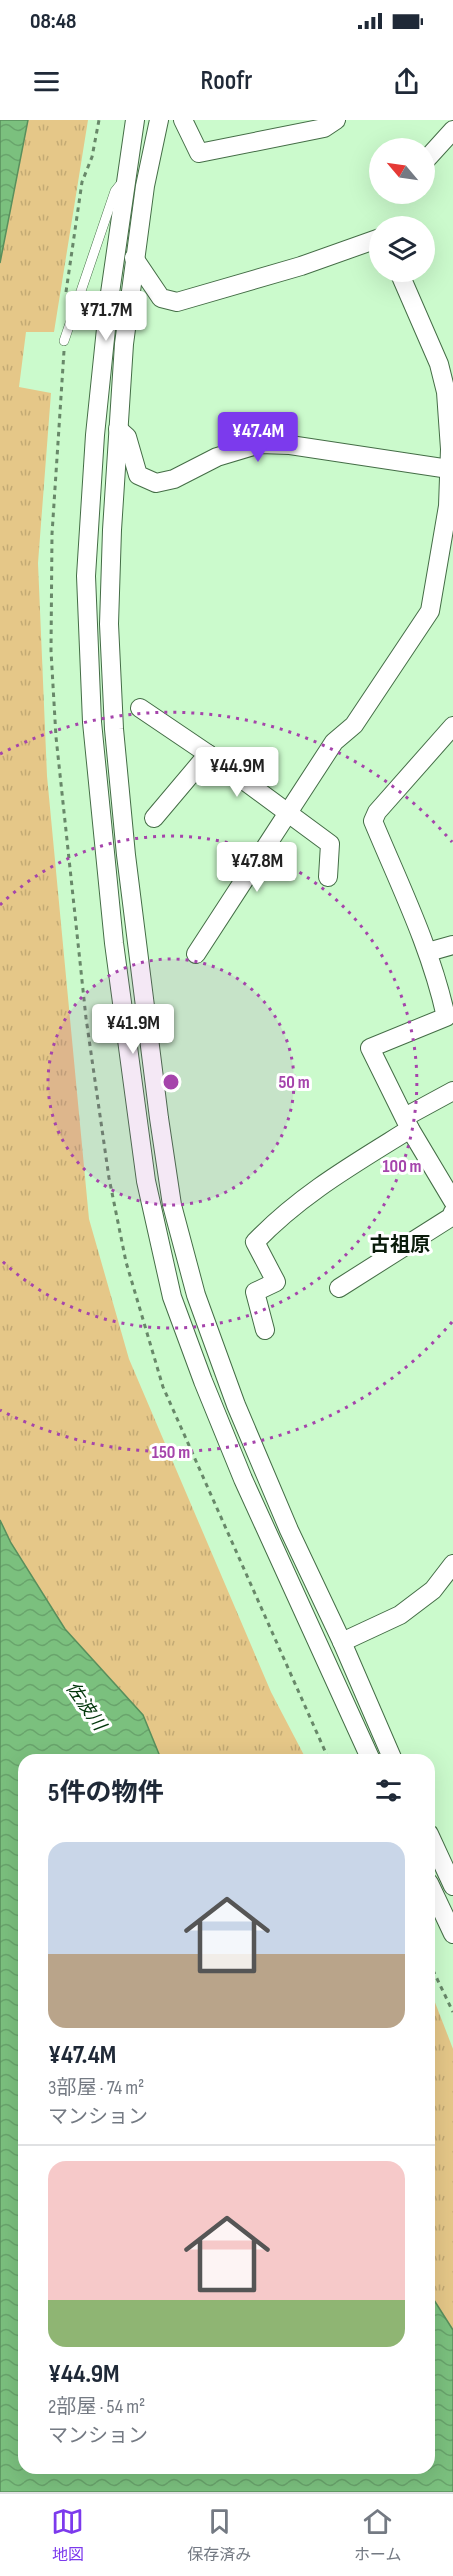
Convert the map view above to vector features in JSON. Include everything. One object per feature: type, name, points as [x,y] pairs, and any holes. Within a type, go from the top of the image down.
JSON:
[{"type":"street","points":[[135,120],[125,179],[95,435],[86,576],[92,722],[114,943],[146,1181],[172,1297],[203,1381],[243,1479],[368,1754]]},
{"type":"street","points":[[159,120],[145,186],[124,344],[109,624],[114,729],[128,866],[159,1118],[172,1205],[196,1295],[236,1405],[289,1530],[342,1642],[390,1754]]},
{"type":"street","points":[[183,120],[199,153],[324,128],[336,120]]},
{"type":"street","points":[[435,150],[453,130]]},
{"type":"street","points":[[135,258],[161,298],[177,302],[301,266],[369,242]]},
{"type":"street","points":[[196,954],[334,742],[354,725],[429,611],[451,507],[446,392],[440,364],[403,282]]},
{"type":"street","points":[[118,429],[127,436],[138,475],[156,483],[174,479],[217,457],[260,444],[290,445],[449,469]]},
{"type":"street","points":[[140,708],[208,754],[330,844],[328,878]]},
{"type":"street","points":[[339,1288],[452,1213],[370,1048],[446,1017],[438,980],[428,952],[373,821],[377,812],[453,726]]},
{"type":"street","points":[[154,818],[208,754]]},
{"type":"street","points":[[428,952],[453,945]]},
{"type":"street","points":[[265,1330],[255,1292],[276,1282],[255,1242],[281,1215],[453,1091]]},
{"type":"street","points":[[342,1642],[400,1615],[433,1590],[453,1564]]},
{"type":"street","points":[[435,1847],[453,1886]]},
{"type":"street","points":[[435,1896],[453,1934]]},
{"type":"lane","points":[[64,341],[116,190],[125,179]]},
{"type":"path","points":[[435,1974],[453,2012]]},
{"type":"green space","points":[[28,120],[88,120],[54,332],[26,332],[19,387],[51,393],[38,563],[47,776],[89,1219],[129,1359],[271,1692],[303,1754],[159,1754],[143,1715],[65,1629],[11,1543],[0,1520],[0,263]]},
{"type":"green space","points":[[435,2002],[453,2049],[453,2330],[435,2302]]},
{"type":"water","points":[[0,120],[28,120],[0,263]]},
{"type":"water","name":"佐波川","points":[[0,1520],[11,1543],[65,1629],[143,1715],[159,1754],[18,1754],[18,2474],[435,2474],[435,2302],[453,2330],[453,2492],[0,2492]]},
{"type":"district","name":"古祖原","points":[[400,1244]]}]
